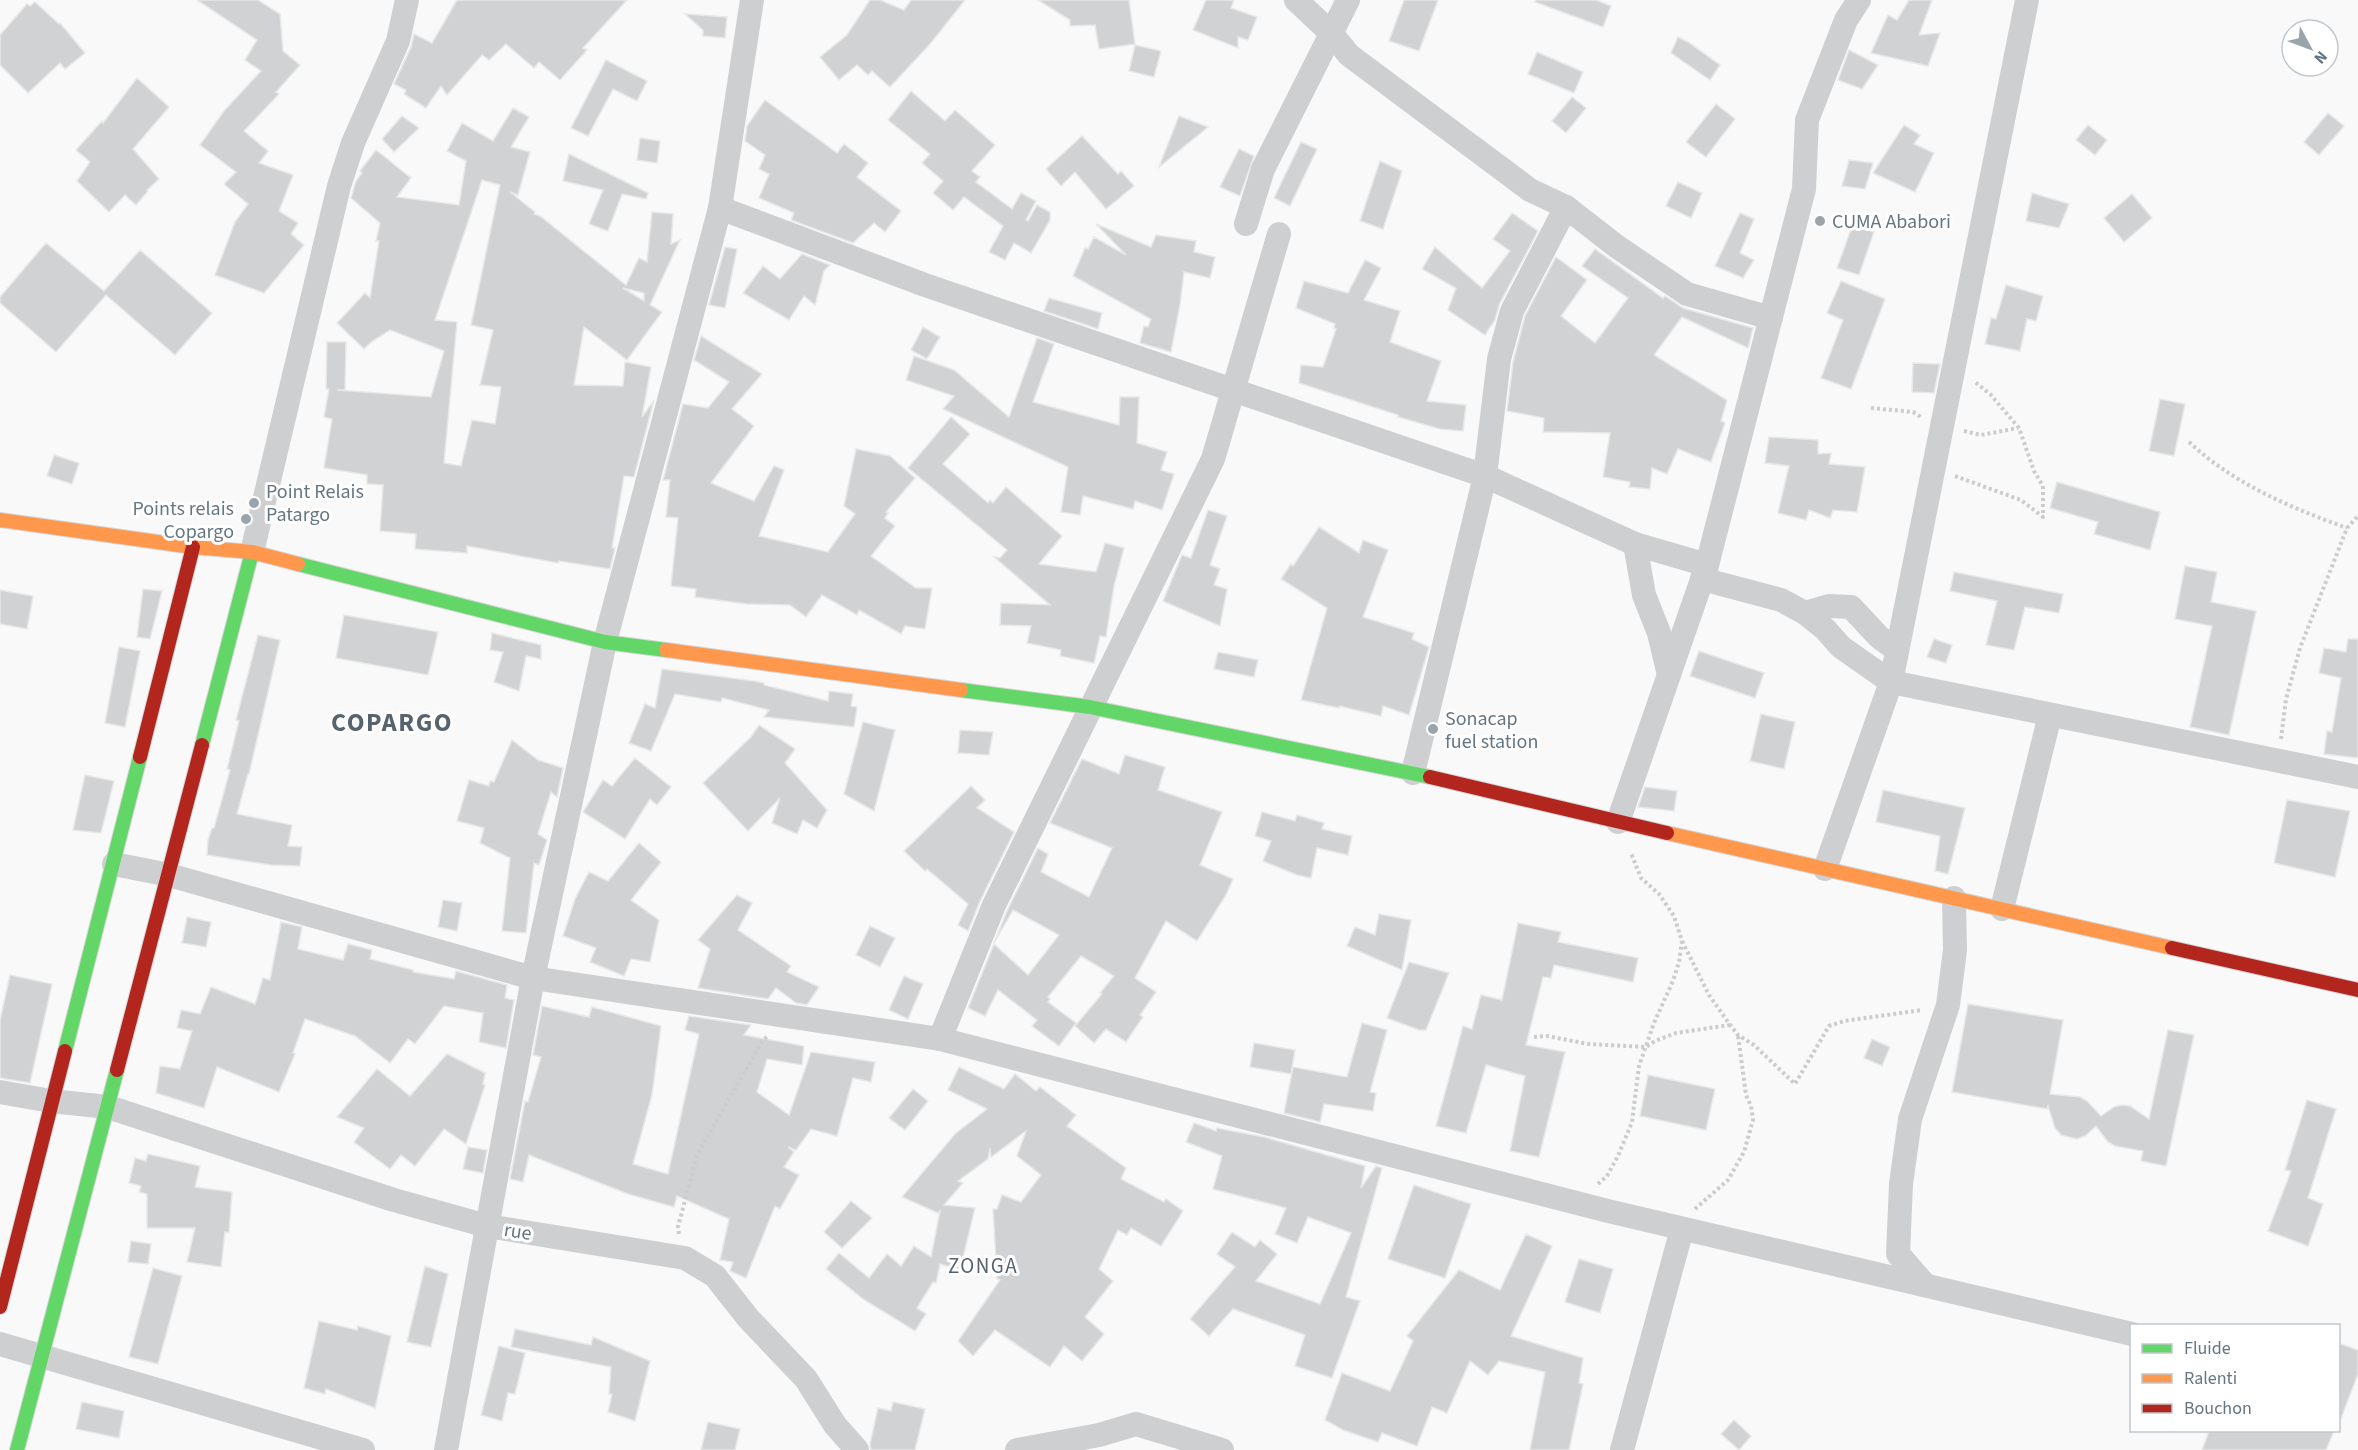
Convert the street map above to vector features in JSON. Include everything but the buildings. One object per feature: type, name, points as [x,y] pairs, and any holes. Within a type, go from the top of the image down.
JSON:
[{"type":"main road","points":[[0,520],[193,547],[252,552],[605,642],[1090,707],[1413,773],[1618,822],[2358,990]]},
{"type":"main road","points":[[0,1307],[193,547]]},
{"type":"main road","points":[[17,1450],[252,552]]},
{"type":"street","points":[[252,552],[339,186],[353,143],[398,41],[407,0]]},
{"type":"street","points":[[446,1450],[533,978],[605,642],[720,208],[752,0]]},
{"type":"street","points":[[1296,0],[1332,34],[1349,55],[1530,190],[1566,207],[1616,246],[1687,294],[1771,318]]},
{"type":"street","points":[[1246,224],[1263,170],[1348,0]]},
{"type":"street","points":[[1618,822],[1705,572],[1804,189],[1808,120],[1846,20],[1859,0]]},
{"type":"street","points":[[1825,869],[1891,682],[2027,0]]},
{"type":"street","points":[[1413,773],[1485,476],[1499,359],[1512,311],[1566,207]]},
{"type":"street","points":[[720,208],[925,285],[1485,476],[1635,544],[1781,600],[1806,613],[1841,647],[1891,682],[2358,777]]},
{"type":"street","points":[[940,1040],[994,905],[1213,459],[1279,234]]},
{"type":"street","points":[[1635,544],[1644,595],[1659,633],[1669,675]]},
{"type":"street","points":[[1806,613],[1829,606],[1851,607],[1879,637],[1897,650]]},
{"type":"street","points":[[2002,909],[2050,715]]},
{"type":"street","points":[[114,864],[169,875],[533,978],[940,1040],[1586,1206],[2130,1334]]},
{"type":"street","points":[[1925,1285],[1898,1254],[1901,1184],[1911,1119],[1948,1005],[1955,950],[1953,898]]},
{"type":"street","name":"rue","points":[[0,1092],[51,1101],[108,1107],[394,1200],[487,1226],[684,1258],[715,1276],[748,1318],[806,1379],[835,1425],[857,1450]]},
{"type":"street","points":[[1622,1450],[1682,1229]]},
{"type":"street","points":[[0,1344],[363,1450]]},
{"type":"street","points":[[1017,1450],[1099,1435],[1136,1425],[1222,1450]]},
{"type":"path","points":[[1945,473],[2021,500],[2043,517],[2043,486],[2034,471],[2019,428],[1990,394],[1955,364]]},
{"type":"path","points":[[2189,442],[2211,463],[2252,488],[2304,512],[2347,528]]},
{"type":"path","points":[[2279,761],[2286,699],[2300,648],[2347,528],[2358,516]]},
{"type":"path","points":[[1618,822],[1641,878],[1659,894],[1674,916],[1682,940],[1709,995],[1738,1035],[1754,1045],[1795,1083],[1829,1026],[1844,1021],[1948,1005]]},
{"type":"path","points":[[1586,1206],[1594,1187],[1607,1176],[1618,1156],[1632,1122],[1639,1066],[1654,1023],[1673,981],[1682,940]]},
{"type":"path","points":[[684,1258],[678,1227],[697,1155],[763,1040],[794,1019]]},
{"type":"path","points":[[1534,1037],[1547,1036],[1588,1044],[1646,1047],[1676,1033],[1731,1025]]},
{"type":"path","points":[[1682,1229],[1697,1206],[1714,1195],[1728,1180],[1744,1152],[1753,1120],[1746,1095],[1738,1035]]},
{"type":"traffic: fast","points":[[202,745],[252,552]]},
{"type":"traffic: fast","points":[[298,564],[605,642],[666,650]]},
{"type":"traffic: fast","points":[[961,690],[1090,707],[1430,777]]},
{"type":"traffic: fast","points":[[65,1051],[140,757]]},
{"type":"traffic: fast","points":[[17,1450],[117,1070]]},
{"type":"traffic: slow","points":[[0,520],[193,547],[252,552],[298,564]]},
{"type":"traffic: slow","points":[[666,650],[961,690]]},
{"type":"traffic: slow","points":[[1667,833],[2172,948]]},
{"type":"traffic: jam","points":[[140,757],[193,547]]},
{"type":"traffic: jam","points":[[117,1070],[202,745]]},
{"type":"traffic: jam","points":[[1430,777],[1667,833]]},
{"type":"traffic: jam","points":[[2172,948],[2358,990]]},
{"type":"traffic: jam","points":[[0,1307],[65,1051]]},
{"type":"place","name":"CUMA Ababori","points":[[1820,221]]},
{"type":"place","name":"Point Relais Patargo","points":[[254,503]]},
{"type":"place","name":"Points relais Copargo","points":[[246,519]]},
{"type":"place","name":"Sonacap fuel station","points":[[1433,729]]},
{"type":"district","name":"COPARGO","points":[[392,722]]},
{"type":"district","name":"ZONGA","points":[[983,1266]]}]
